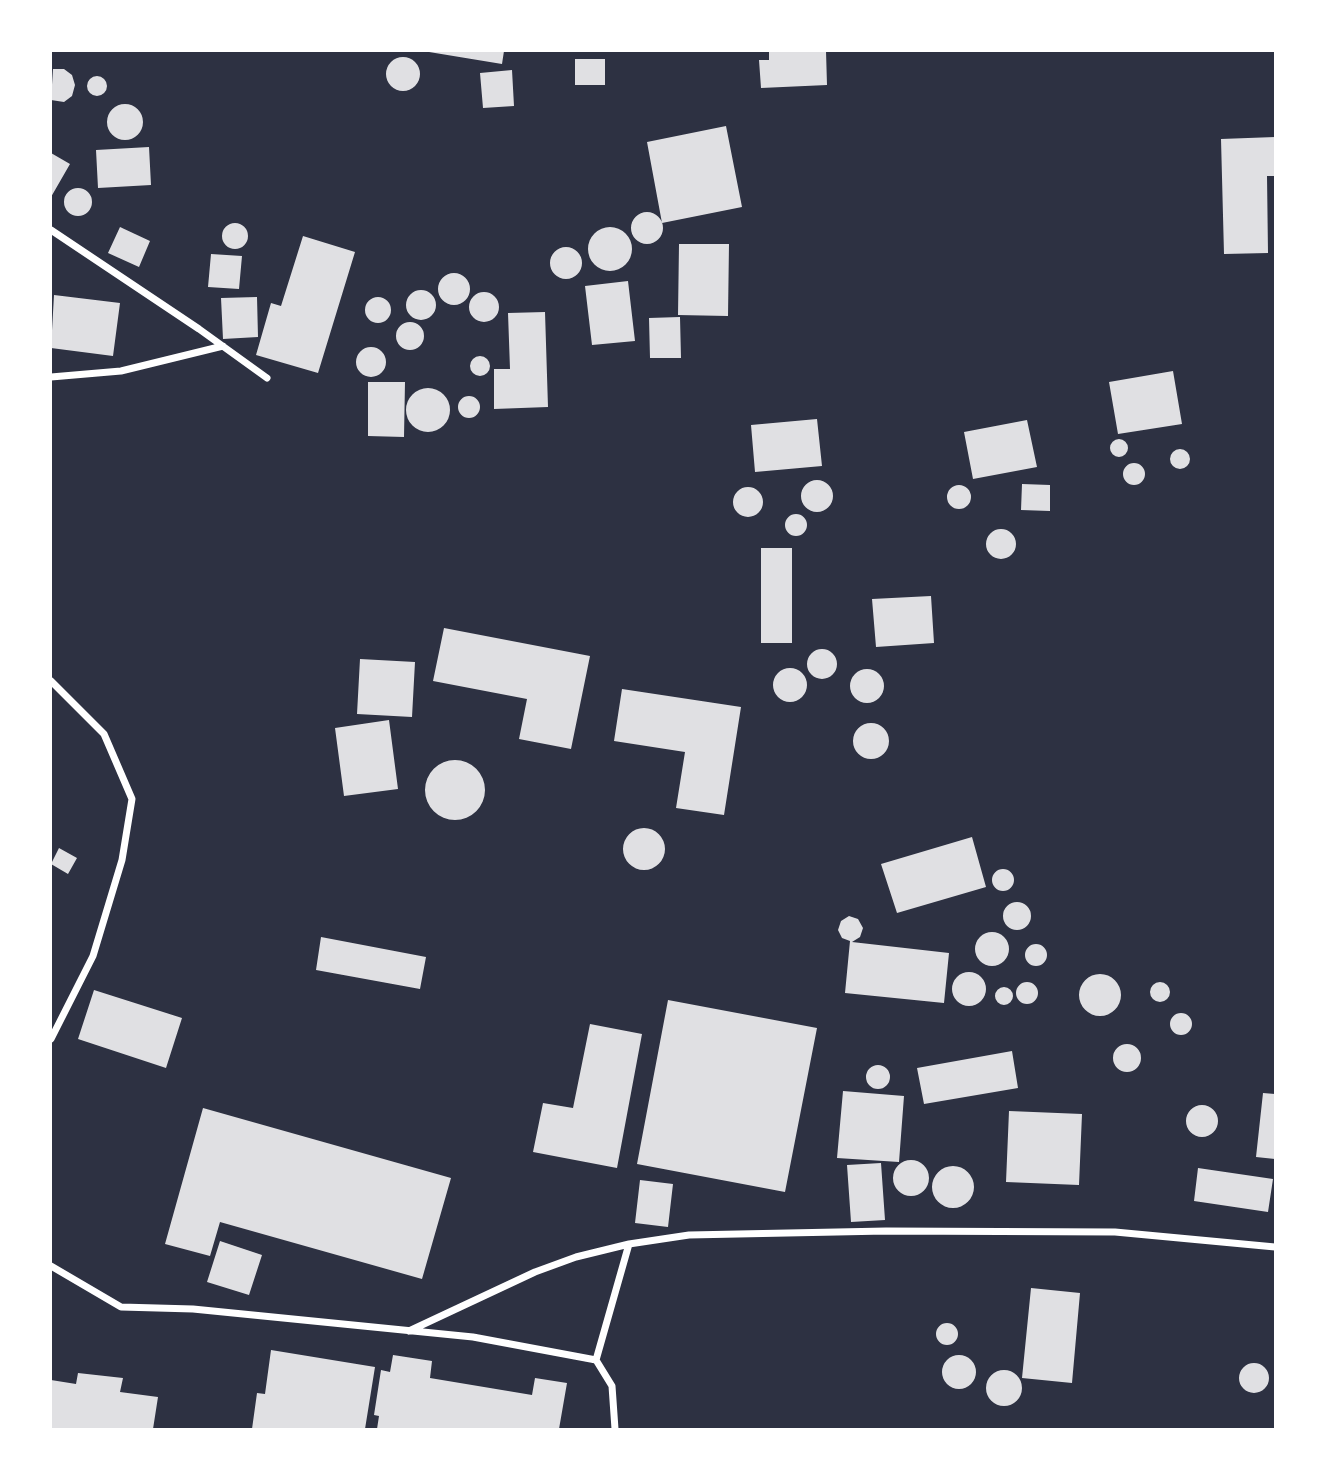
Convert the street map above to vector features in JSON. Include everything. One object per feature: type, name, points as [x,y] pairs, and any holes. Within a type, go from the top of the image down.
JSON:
[{"type":"street","points":[[51,230],[267,378]]},
{"type":"street","points":[[51,377],[121,371],[223,346]]},
{"type":"street","points":[[51,681],[104,734],[132,799],[122,860],[93,956],[51,1039]]},
{"type":"street","points":[[409,1331],[535,1272],[576,1257],[629,1244],[689,1235],[886,1231],[1115,1232],[1275,1247]]},
{"type":"street","points":[[615,1429],[612,1386],[596,1360],[629,1244]]},
{"type":"street","points":[[51,1266],[121,1307],[194,1309],[473,1337],[596,1360]]},
{"type":"building","points":[[423,51],[504,51],[502,64]]},
{"type":"building","points":[[769,51],[826,51],[827,85],[761,88],[759,60],[769,60]]},
{"type":"building","points":[[403,57],[415,62],[420,74],[415,86],[403,91],[391,86],[386,74],[391,62]]},
{"type":"building","points":[[575,59],[605,59],[605,85],[575,85]]},
{"type":"building","points":[[53,69],[64,69],[72,75],[75,85],[72,96],[64,102],[51,100]]},
{"type":"building","points":[[512,70],[514,106],[483,108],[480,73]]},
{"type":"building","points":[[97,76],[104,79],[107,86],[104,93],[97,96],[90,93],[87,86],[90,79]]},
{"type":"building","points":[[125,104],[138,109],[143,122],[138,135],[125,140],[112,135],[107,122],[112,109]]},
{"type":"building","points":[[726,126],[742,207],[662,223],[647,142]]},
{"type":"building","points":[[1275,137],[1275,176],[1267,176],[1268,253],[1224,254],[1221,139]]},
{"type":"building","points":[[149,147],[151,185],[98,188],[96,150]]},
{"type":"building","points":[[51,153],[70,164],[51,197]]},
{"type":"building","points":[[78,188],[88,192],[92,202],[88,212],[78,216],[68,212],[64,202],[68,192]]},
{"type":"building","points":[[647,212],[658,217],[663,228],[658,239],[647,244],[636,239],[631,228],[636,217]]},
{"type":"building","points":[[235,223],[244,227],[248,236],[244,245],[235,249],[226,245],[222,236],[226,227]]},
{"type":"building","points":[[120,227],[150,241],[139,267],[108,253]]},
{"type":"building","points":[[610,227],[619,228],[626,233],[631,240],[631,258],[626,265],[619,270],[610,271],[601,270],[594,265],[589,258],[588,249],[589,240],[594,233],[601,228]]},
{"type":"building","points":[[303,236],[355,252],[318,373],[256,355],[271,303],[281,306]]},
{"type":"building","points":[[679,244],[729,244],[728,316],[678,315]]},
{"type":"building","points":[[566,247],[577,252],[582,263],[577,274],[566,279],[555,274],[550,263],[555,252]]},
{"type":"building","points":[[211,254],[242,256],[239,289],[208,287]]},
{"type":"building","points":[[454,273],[465,278],[470,289],[465,300],[454,305],[443,300],[438,289],[443,278]]},
{"type":"building","points":[[628,281],[635,341],[592,345],[585,286]]},
{"type":"building","points":[[421,290],[432,294],[436,305],[432,316],[421,320],[410,316],[406,305],[410,294]]},
{"type":"building","points":[[484,292],[490,293],[498,301],[498,313],[490,321],[484,322],[478,321],[470,313],[469,307],[470,301],[478,293]]},
{"type":"building","points":[[54,295],[120,303],[113,356],[51,348]]},
{"type":"building","points":[[257,297],[258,337],[223,339],[221,298]]},
{"type":"building","points":[[378,297],[387,301],[391,310],[387,319],[378,323],[369,319],[365,310],[369,301]]},
{"type":"building","points":[[545,312],[548,407],[494,409],[494,369],[510,369],[508,313]]},
{"type":"building","points":[[680,317],[681,358],[650,358],[649,318]]},
{"type":"building","points":[[410,322],[420,326],[424,336],[420,346],[410,350],[400,346],[396,336],[400,326]]},
{"type":"building","points":[[371,347],[377,348],[385,356],[385,368],[377,376],[371,377],[365,376],[357,368],[356,362],[357,356],[365,348]]},
{"type":"building","points":[[476,356],[484,356],[490,366],[484,376],[476,376],[470,370],[470,362]]},
{"type":"building","points":[[1173,371],[1182,424],[1118,434],[1109,382]]},
{"type":"building","points":[[368,382],[405,382],[404,437],[368,436]]},
{"type":"building","points":[[428,388],[437,389],[444,394],[449,401],[449,419],[444,426],[437,431],[428,432],[419,431],[412,426],[407,419],[406,410],[407,401],[412,394],[419,389]]},
{"type":"building","points":[[465,396],[473,396],[480,403],[480,411],[473,418],[465,418],[458,411],[458,403]]},
{"type":"building","points":[[817,419],[822,466],[755,472],[751,425]]},
{"type":"building","points":[[1027,420],[1037,467],[973,479],[964,432]]},
{"type":"building","points":[[1119,439],[1125,442],[1128,448],[1125,454],[1119,457],[1113,454],[1110,448],[1113,442]]},
{"type":"building","points":[[1176,449],[1184,449],[1190,459],[1184,469],[1176,469],[1170,463],[1170,455]]},
{"type":"building","points":[[1130,463],[1138,463],[1145,470],[1145,478],[1138,485],[1130,485],[1123,478],[1123,470]]},
{"type":"building","points":[[817,480],[828,485],[833,496],[828,507],[817,512],[806,507],[801,496],[806,485]]},
{"type":"building","points":[[1022,484],[1050,485],[1050,511],[1021,510]]},
{"type":"building","points":[[959,485],[970,492],[971,497],[964,508],[959,509],[948,502],[947,497],[954,486]]},
{"type":"building","points":[[748,487],[758,492],[763,502],[758,512],[748,517],[738,512],[733,502],[738,492]]},
{"type":"building","points":[[792,514],[800,514],[807,521],[807,529],[800,536],[792,536],[785,529],[785,521]]},
{"type":"building","points":[[1001,529],[1012,533],[1016,544],[1012,555],[1001,559],[990,555],[986,544],[990,533]]},
{"type":"building","points":[[761,548],[792,548],[792,643],[761,643]]},
{"type":"building","points":[[931,596],[934,643],[876,647],[872,599]]},
{"type":"building","points":[[444,628],[590,656],[571,749],[519,739],[527,699],[433,681]]},
{"type":"building","points":[[822,649],[833,653],[837,664],[833,675],[822,679],[811,675],[807,664],[811,653]]},
{"type":"building","points":[[360,659],[415,662],[412,717],[357,714]]},
{"type":"building","points":[[790,668],[802,673],[807,685],[802,697],[790,702],[778,697],[773,685],[778,673]]},
{"type":"building","points":[[867,669],[879,674],[884,686],[879,698],[867,703],[855,698],[850,686],[855,674]]},
{"type":"building","points":[[622,689],[741,707],[724,815],[676,808],[685,752],[614,741]]},
{"type":"building","points":[[389,720],[398,789],[344,796],[335,728]]},
{"type":"building","points":[[871,723],[884,728],[889,741],[884,754],[871,759],[858,754],[853,741],[858,728]]},
{"type":"building","points":[[455,760],[472,765],[480,773],[485,790],[480,807],[472,815],[455,820],[438,815],[430,807],[425,790],[430,773],[438,765]]},
{"type":"building","points":[[644,828],[659,834],[665,849],[659,864],[644,870],[629,864],[623,849],[629,834]]},
{"type":"building","points":[[972,837],[986,887],[897,913],[881,864]]},
{"type":"building","points":[[59,848],[77,858],[68,874],[51,864]]},
{"type":"building","points":[[1003,869],[1011,872],[1014,880],[1011,888],[1003,891],[995,888],[992,880],[995,872]]},
{"type":"building","points":[[1017,902],[1027,906],[1031,916],[1027,926],[1017,930],[1007,926],[1003,916],[1007,906]]},
{"type":"building","points":[[849,916],[858,919],[863,928],[860,937],[852,942],[949,953],[944,1003],[845,993],[850,941],[842,938],[838,930],[841,921]]},
{"type":"building","points":[[992,932],[1004,937],[1009,949],[1004,961],[992,966],[980,961],[975,949],[980,937]]},
{"type":"building","points":[[321,937],[426,957],[420,989],[316,970]]},
{"type":"building","points":[[1036,944],[1044,947],[1047,955],[1044,963],[1036,966],[1028,963],[1025,955],[1028,947]]},
{"type":"building","points":[[969,972],[981,977],[986,989],[981,1001],[969,1006],[957,1001],[952,989],[957,977]]},
{"type":"building","points":[[1100,974],[1115,980],[1121,995],[1115,1010],[1100,1016],[1085,1010],[1079,995],[1085,980]]},
{"type":"building","points":[[1027,982],[1035,985],[1038,993],[1035,1001],[1027,1004],[1019,1001],[1016,993],[1019,985]]},
{"type":"building","points":[[1160,982],[1167,985],[1170,992],[1167,999],[1160,1002],[1153,999],[1150,992],[1153,985]]},
{"type":"building","points":[[1000,987],[1008,987],[1013,996],[1011,1003],[1000,1005],[995,1000],[995,992]]},
{"type":"building","points":[[94,990],[182,1018],[166,1068],[78,1039]]},
{"type":"building","points":[[668,1000],[817,1028],[785,1192],[637,1164]]},
{"type":"building","points":[[1181,1013],[1189,1016],[1192,1024],[1189,1032],[1181,1035],[1173,1032],[1170,1024],[1173,1016]]},
{"type":"building","points":[[590,1024],[642,1034],[617,1168],[533,1152],[543,1103],[573,1108]]},
{"type":"building","points":[[1127,1044],[1137,1048],[1141,1058],[1137,1068],[1127,1072],[1117,1068],[1113,1058],[1117,1048]]},
{"type":"building","points":[[1012,1051],[1018,1088],[924,1104],[917,1068]]},
{"type":"building","points":[[878,1065],[886,1069],[890,1077],[886,1085],[878,1089],[870,1085],[866,1077],[870,1069]]},
{"type":"building","points":[[843,1091],[904,1096],[899,1162],[837,1158]]},
{"type":"building","points":[[1263,1093],[1275,1094],[1275,1159],[1256,1157]]},
{"type":"building","points":[[1202,1105],[1213,1110],[1218,1121],[1213,1132],[1202,1137],[1191,1132],[1186,1121],[1191,1110]]},
{"type":"building","points":[[203,1108],[451,1178],[422,1279],[220,1222],[210,1256],[165,1244]]},
{"type":"building","points":[[1009,1111],[1082,1114],[1079,1185],[1006,1182]]},
{"type":"building","points":[[911,1160],[924,1165],[929,1178],[924,1191],[911,1196],[898,1191],[893,1178],[898,1165]]},
{"type":"building","points":[[881,1163],[885,1220],[851,1222],[847,1165]]},
{"type":"building","points":[[953,1166],[968,1172],[974,1187],[968,1202],[953,1208],[938,1202],[932,1187],[938,1172]]},
{"type":"building","points":[[1198,1168],[1273,1179],[1268,1212],[1194,1201]]},
{"type":"building","points":[[640,1180],[673,1184],[668,1227],[635,1223]]},
{"type":"building","points":[[220,1241],[262,1255],[249,1295],[207,1282]]},
{"type":"building","points":[[1031,1288],[1080,1293],[1072,1383],[1022,1378]]},
{"type":"building","points":[[947,1323],[955,1326],[958,1334],[955,1342],[947,1345],[939,1342],[936,1334],[939,1326]]},
{"type":"building","points":[[271,1350],[375,1367],[365,1429],[252,1429],[257,1393],[265,1394]]},
{"type":"building","points":[[393,1355],[432,1361],[430,1378],[532,1395],[535,1378],[567,1383],[559,1429],[377,1429],[379,1416],[374,1415],[381,1370],[390,1372]]},
{"type":"building","points":[[959,1355],[971,1360],[976,1372],[971,1384],[959,1389],[947,1384],[942,1372],[947,1360]]},
{"type":"building","points":[[1254,1363],[1265,1367],[1269,1378],[1265,1389],[1254,1393],[1243,1389],[1239,1378],[1243,1367]]},
{"type":"building","points":[[1004,1370],[1017,1375],[1022,1388],[1017,1401],[1004,1406],[991,1401],[986,1388],[991,1375]]},
{"type":"building","points":[[78,1373],[123,1378],[120,1392],[158,1397],[153,1429],[51,1429],[51,1380],[76,1384]]}]
